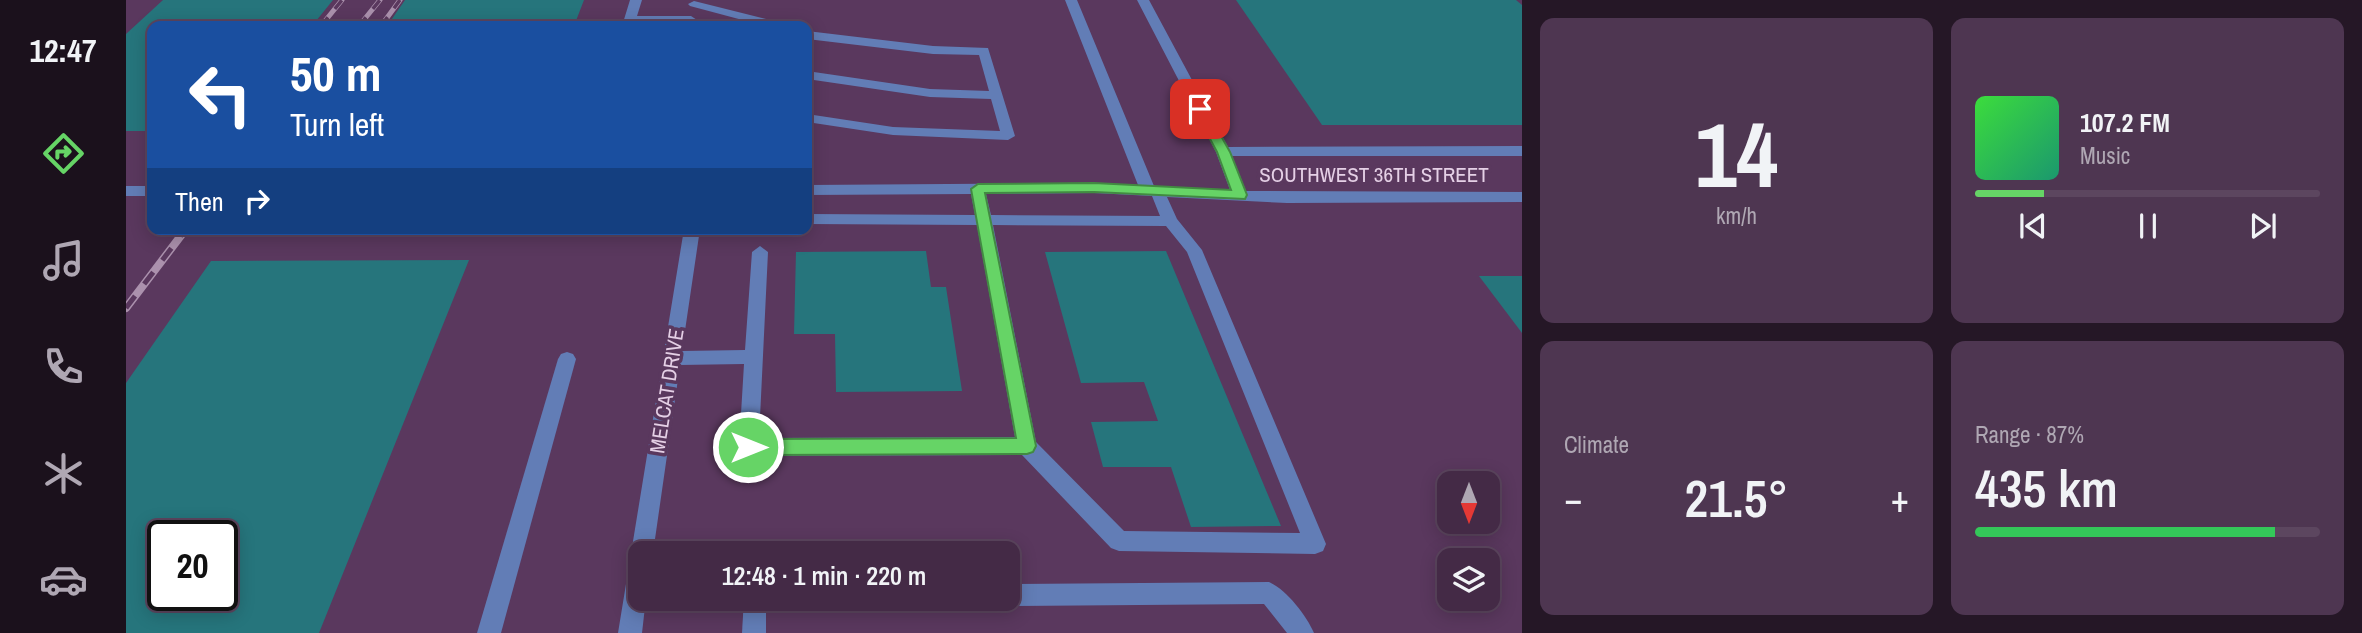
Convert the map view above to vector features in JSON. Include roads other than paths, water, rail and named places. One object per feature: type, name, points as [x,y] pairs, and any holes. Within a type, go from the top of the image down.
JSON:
[{"type":"street","points":[[630,21],[636,0]]},
{"type":"street","points":[[978,189],[1027,446],[1119,541],[1315,544],[1194,250],[1170,221],[1152,191],[1071,0]]},
{"type":"street","points":[[1143,0],[1223,152],[1240,195]]},
{"type":"street","points":[[690,21],[695,2],[761,21]]},
{"type":"street","points":[[812,35],[933,50],[984,51],[1008,136],[893,131],[812,119]]},
{"type":"street","points":[[812,76],[930,93],[996,95]]},
{"type":"street","points":[[1223,152],[1522,151]]},
{"type":"street","name":"SOUTHWEST 36TH STREET","points":[[812,190],[1094,188],[1287,198],[1522,197]]},
{"type":"street","points":[[126,191],[147,191]]},
{"type":"street","points":[[812,219],[1170,221]]},
{"type":"street","name":"MELCAT DRIVE","points":[[644,541],[691,235]]},
{"type":"street","points":[[760,251],[748,447],[1027,446]]},
{"type":"street","points":[[672,358],[754,357]]},
{"type":"street","points":[[489,633],[567,359]]},
{"type":"street","points":[[1020,595],[1269,593],[1302,633]]},
{"type":"street","points":[[630,633],[633,611]]},
{"type":"street","points":[[754,633],[755,611]]},
{"type":"railway","points":[[325,21],[342,0]]},
{"type":"railway","points":[[363,21],[380,0]]},
{"type":"railway","points":[[385,21],[400,0]]},
{"type":"railway","points":[[126,308],[181,235]]}]
